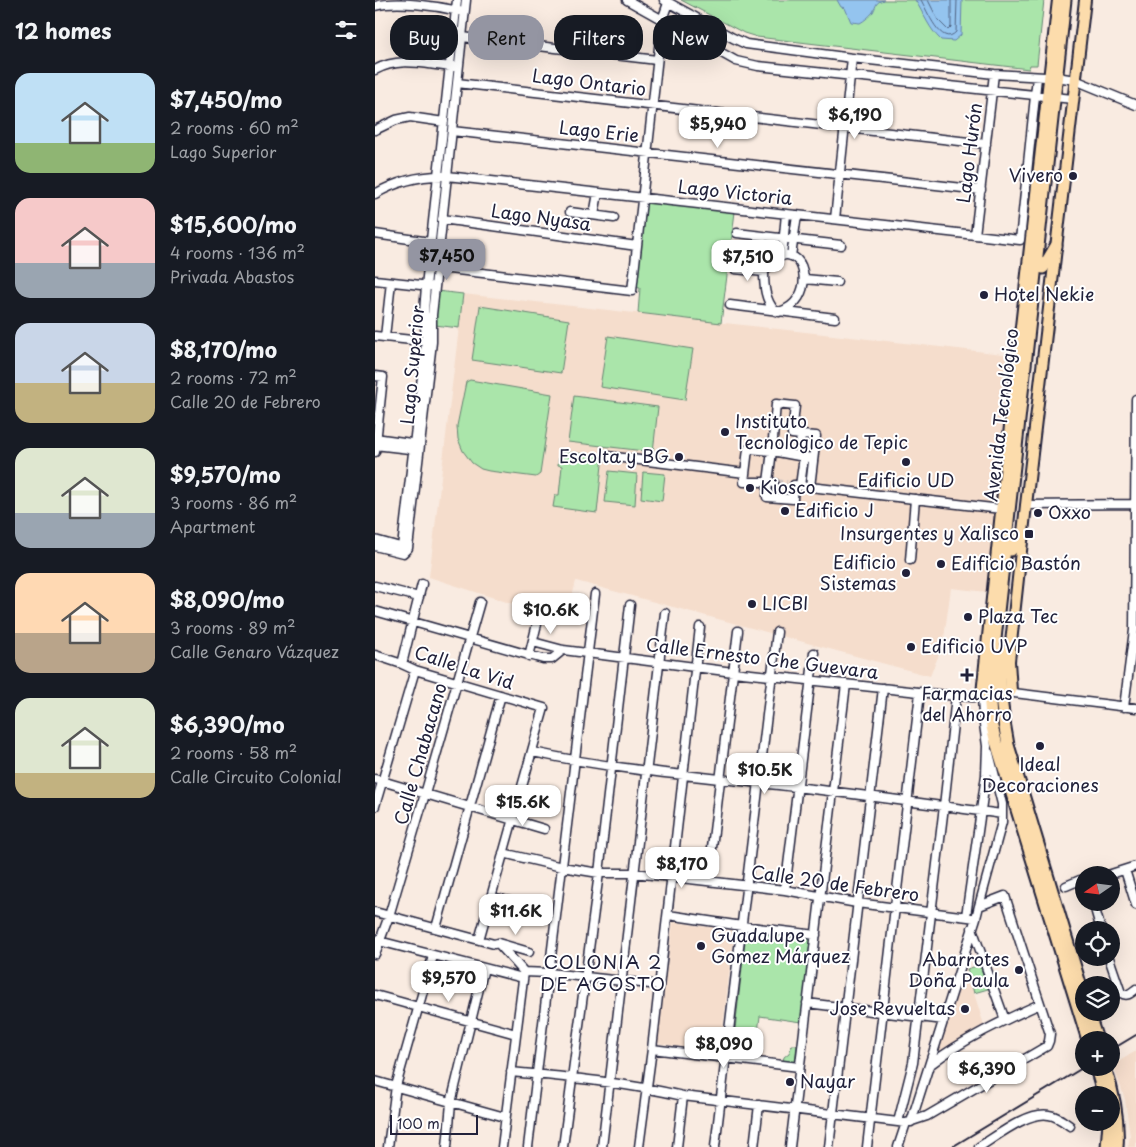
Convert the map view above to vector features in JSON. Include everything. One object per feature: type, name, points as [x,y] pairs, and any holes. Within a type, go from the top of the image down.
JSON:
[{"type":"highway","name":"Avenida Tecnológico","points":[[1065,0],[1056,78],[1059,98],[1043,268],[1000,662],[1006,692],[1002,710],[1008,745],[1078,976]]},
{"type":"highway","name":"Avenida Tecnológico","points":[[1056,78],[1073,0]]},
{"type":"highway","name":"Avenida Tecnológico","points":[[1059,98],[1048,155],[1014,470],[985,694],[999,751],[1085,1031]]},
{"type":"highway","points":[[1039,168],[1048,155]]},
{"type":"highway","points":[[1036,198],[1042,214]]},
{"type":"highway","points":[[1043,268],[1056,246]]},
{"type":"highway","points":[[1007,449],[1014,470]]},
{"type":"highway","points":[[1011,550],[1023,533]]},
{"type":"highway","points":[[1108,1076],[1116,1103],[1118,1123],[1117,1147]]},
{"type":"highway","points":[[1107,1147],[1108,1131]]},
{"type":"main road","name":"Avenida Tecnológico","points":[[1056,78],[1058,0]]},
{"type":"main road","name":"Avenida Tecnológico","points":[[985,694],[1007,449],[1039,168],[1059,98],[1075,80],[1085,0]]},
{"type":"main road","name":"Avenida Tecnológico","points":[[1006,692],[1056,246],[1059,98]]},
{"type":"street","name":"Lago Superior","points":[[429,342],[424,312],[425,286],[457,0]]},
{"type":"street","name":"Lago Superior","points":[[405,549],[467,0]]},
{"type":"street","points":[[627,0],[653,18]]},
{"type":"street","points":[[663,15],[666,1],[746,44],[994,74],[1075,80],[1136,105]]},
{"type":"street","points":[[375,6],[393,2],[465,12]]},
{"type":"street","points":[[462,38],[653,60]]},
{"type":"street","points":[[727,56],[736,61],[757,66],[1059,98]]},
{"type":"street","points":[[835,219],[852,58]]},
{"type":"street","points":[[427,266],[632,291],[657,60]]},
{"type":"street","points":[[375,70],[384,65],[407,61],[459,68]]},
{"type":"street","name":"Lago Hurón","points":[[975,235],[994,74]]},
{"type":"street","points":[[1035,95],[1037,77]]},
{"type":"street","name":"Lago Ontario","points":[[457,83],[986,144]]},
{"type":"street","name":"Lago Victoria","points":[[375,194],[402,181],[414,178],[447,176],[1019,240],[1035,95]]},
{"type":"street","points":[[375,130],[396,120],[410,117],[444,122]]},
{"type":"street","name":"Lago Erie","points":[[452,130],[981,190]]},
{"type":"street","points":[[594,215],[597,193]]},
{"type":"street","points":[[570,212],[614,218]]},
{"type":"street","points":[[782,256],[786,214]]},
{"type":"street","points":[[791,256],[797,215]]},
{"type":"street","name":"Lago Nyasa","points":[[442,219],[637,246]]},
{"type":"street","points":[[737,233],[841,245]]},
{"type":"street","points":[[375,234],[430,242]]},
{"type":"street","points":[[782,256],[791,256],[800,264],[805,279],[800,297],[787,309],[775,310],[764,287],[764,272],[775,260],[782,256]]},
{"type":"street","points":[[735,269],[764,272]]},
{"type":"street","points":[[805,279],[837,282]]},
{"type":"street","points":[[375,280],[435,286]]},
{"type":"street","points":[[385,337],[391,282]]},
{"type":"street","points":[[730,305],[835,318]]},
{"type":"street","points":[[375,336],[429,342]]},
{"type":"street","points":[[375,376],[383,377],[375,452]]},
{"type":"street","points":[[1124,707],[1135,630],[1136,399]]},
{"type":"street","points":[[801,435],[801,456],[794,485],[793,500],[767,497],[771,483],[776,404],[795,406],[792,434],[816,436],[810,487]]},
{"type":"street","points":[[376,442],[417,447]]},
{"type":"street","points":[[771,483],[744,482],[748,449],[813,458]]},
{"type":"street","points":[[607,456],[745,473]]},
{"type":"street","points":[[794,485],[1001,509]]},
{"type":"street","points":[[909,560],[915,499]]},
{"type":"street","points":[[1026,505],[1135,504]]},
{"type":"street","points":[[375,540],[405,549],[403,553],[375,546]]},
{"type":"street","points":[[402,664],[422,584]]},
{"type":"street","points":[[375,586],[419,597]]},
{"type":"street","points":[[528,1147],[595,594]]},
{"type":"street","name":"Calle Chabacano","points":[[375,954],[377,941],[389,916],[480,602]]},
{"type":"street","points":[[563,1147],[599,873],[629,605]]},
{"type":"street","points":[[375,610],[543,659],[552,659],[563,650]]},
{"type":"street","points":[[602,1147],[665,614]]},
{"type":"street","points":[[529,656],[539,616]]},
{"type":"street","points":[[639,1147],[668,915],[700,627]]},
{"type":"street","points":[[708,881],[738,631]]},
{"type":"street","points":[[715,1147],[777,632]]},
{"type":"street","name":"Calle Ernesto Che Guevara","points":[[533,642],[587,654],[919,693],[973,697],[1006,692],[1136,708]]},
{"type":"street","points":[[785,890],[813,652]]},
{"type":"street","name":"Calle La Vid","points":[[375,655],[415,670],[544,708],[533,752]]},
{"type":"street","points":[[375,806],[378,780],[415,670]]},
{"type":"street","points":[[790,1147],[846,684]]},
{"type":"street","points":[[829,1147],[883,688]]},
{"type":"street","points":[[867,1147],[919,693]]},
{"type":"street","points":[[898,1147],[905,1123],[931,1064],[976,918],[1002,822],[1002,804],[987,746],[983,717],[985,694]]},
{"type":"street","points":[[436,928],[501,696]]},
{"type":"street","points":[[905,1123],[956,696]]},
{"type":"street","points":[[966,916],[982,812],[987,746]]},
{"type":"street","points":[[479,940],[533,752],[574,761],[610,766],[797,787],[1002,814]]},
{"type":"street","points":[[378,780],[545,829]]},
{"type":"street","name":"Calle 20 de Febrero","points":[[503,853],[562,867],[599,873],[633,873],[785,890],[857,903],[976,918]]},
{"type":"street","points":[[1120,871],[1136,866]]},
{"type":"street","points":[[1125,870],[1136,905]]},
{"type":"street","points":[[1066,886],[1075,882]]},
{"type":"street","points":[[511,1072],[571,1078],[647,1088],[683,1096],[905,1123],[927,1116],[1047,1046],[1049,1041],[1050,1034],[1005,896],[979,906]]},
{"type":"street","points":[[492,897],[531,906]]},
{"type":"street","points":[[375,912],[529,952]]},
{"type":"street","points":[[668,915],[816,935]]},
{"type":"street","points":[[972,928],[1005,1020]]},
{"type":"street","points":[[377,941],[484,968],[524,975],[549,973],[659,985]]},
{"type":"street","points":[[496,943],[524,975],[502,1147]]},
{"type":"street","points":[[388,1147],[396,1086],[433,956]]},
{"type":"street","points":[[1112,966],[1121,993],[1128,995],[1136,989]]},
{"type":"street","points":[[447,1147],[451,1103],[484,968]]},
{"type":"street","points":[[375,995],[516,1034]]},
{"type":"street","points":[[807,1003],[943,1020]]},
{"type":"street","points":[[931,1064],[944,1054],[1005,1020],[1040,1004]]},
{"type":"street","points":[[652,1049],[799,1067]]},
{"type":"street","points":[[375,1081],[505,1117]]},
{"type":"street","points":[[677,1147],[683,1096]]},
{"type":"street","points":[[754,1147],[759,1105]]},
{"type":"street","points":[[979,1147],[1028,1118],[1044,1114],[1059,1118],[1070,1126]]},
{"type":"shaded area","name":"Instituto Tecnologico de Tepic","points":[[463,294],[1012,355],[987,592],[951,588],[943,645],[930,676],[576,581],[566,621],[429,577]]},
{"type":"shaded area","points":[[673,922],[734,931],[720,1053],[657,1043]]},
{"type":"shaded area","name":"Jose Revueltas","points":[[965,965],[985,1028],[938,1053],[938,1052]]},
{"type":"shaded area","points":[[1136,1051],[1136,1147],[1128,1147],[1130,1136],[1125,1099],[1117,1076],[1120,1076],[1120,1061]]},
{"type":"green space","points":[[681,0],[1044,0],[1037,65],[1030,65],[1029,69],[757,37],[727,24],[727,15],[710,15]]},
{"type":"green space","points":[[644,194],[736,204],[721,323],[638,313],[640,288],[634,287]]},
{"type":"green space","points":[[437,291],[463,294],[459,328],[435,325]]},
{"type":"green space","points":[[480,306],[569,320],[561,373],[472,360]]},
{"type":"green space","points":[[608,336],[693,349],[685,400],[600,387]]},
{"type":"green space","points":[[470,380],[552,394],[540,474],[536,477],[481,469],[472,463],[463,451],[458,439],[457,426],[466,382]]},
{"type":"green space","points":[[574,396],[658,407],[653,452],[568,442]]},
{"type":"green space","points":[[559,452],[603,455],[597,513],[553,507],[555,495],[559,495],[562,466],[558,465]]},
{"type":"green space","points":[[609,471],[637,474],[635,505],[605,502]]},
{"type":"green space","points":[[643,472],[665,474],[662,501],[641,498]]},
{"type":"green space","points":[[746,932],[812,939],[801,1022],[760,1016],[757,1041],[734,1039]]},
{"type":"green space","points":[[980,965],[988,989],[974,993],[967,969]]},
{"type":"green space","points":[[792,1045],[797,1045],[795,1062],[783,1061],[784,1057],[789,1053]]},
{"type":"water","points":[[837,0],[884,0],[878,3],[872,14],[860,23],[851,22],[845,8],[841,7]]},
{"type":"water","points":[[915,0],[962,0],[961,35],[954,41],[941,40],[930,26]]},
{"type":"tunnel","points":[[774,483],[787,484]]},
{"type":"railway","points":[[1120,1045],[1136,1035]]},
{"type":"railway","points":[[952,1147],[1075,1072]]},
{"type":"place","name":"Vivero","points":[[1073,176]]},
{"type":"place","name":"Hotel Nekie","points":[[984,295]]},
{"type":"place","name":"Instituto Tecnologico de Tepic","points":[[725,432]]},
{"type":"place","name":"Escolta y BG","points":[[679,457]]},
{"type":"place","name":"Edificio UD","points":[[906,462]]},
{"type":"place","name":"Kiosco","points":[[750,488]]},
{"type":"place","name":"Edificio J","points":[[785,511]]},
{"type":"place","name":"Oxxo","points":[[1038,513]]},
{"type":"place","name":"Insurgentes y Xalisco","points":[[1029,534]]},
{"type":"place","name":"Edificio Bastón","points":[[941,564]]},
{"type":"place","name":"Edificio Sistemas","points":[[906,573]]},
{"type":"place","name":"LICBI","points":[[752,604]]},
{"type":"place","name":"Plaza Tec","points":[[968,617]]},
{"type":"place","name":"Edificio UVP","points":[[911,647]]},
{"type":"place","name":"Farmacias del Ahorro","points":[[967,675]]},
{"type":"place","name":"Ideal Decoraciones","points":[[1040,746]]},
{"type":"place","name":"Guadalupe Gomez Márquez","points":[[701,946]]},
{"type":"place","name":"Abarrotes Doña Paula","points":[[1019,970]]},
{"type":"place","name":"Jose Revueltas","points":[[965,1009]]},
{"type":"place","name":"Nayar","points":[[790,1082]]},
{"type":"district","name":"COLONIA 2 DE AGOSTO","points":[[603,973]]}]
